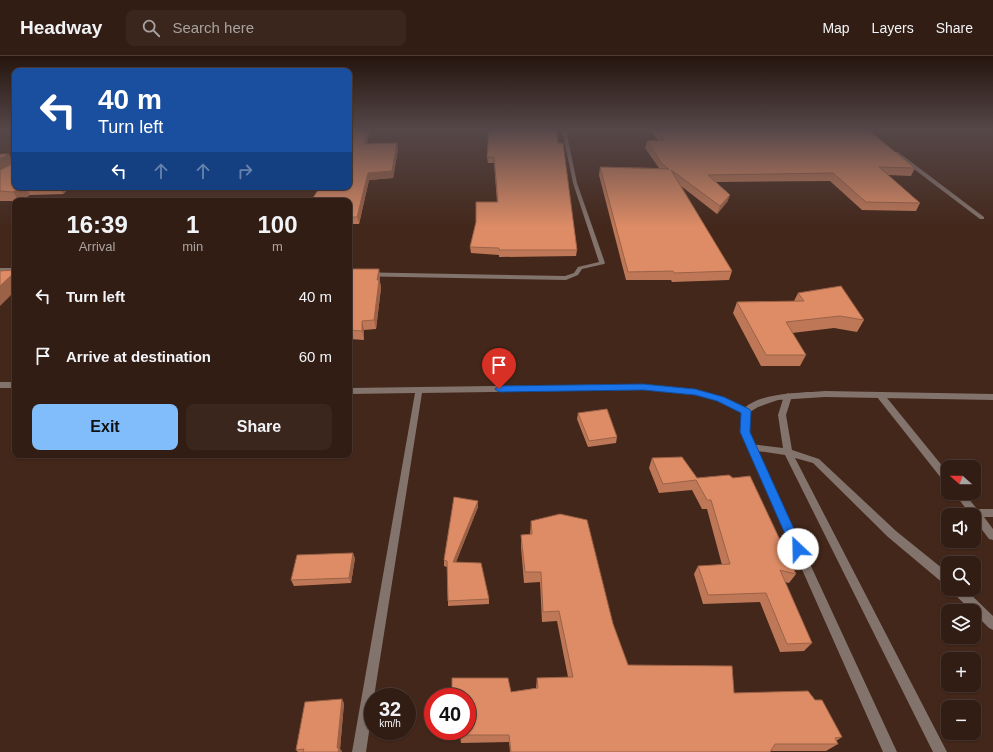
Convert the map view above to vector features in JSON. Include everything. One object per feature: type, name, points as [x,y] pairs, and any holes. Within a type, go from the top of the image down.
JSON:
[{"type":"street","points":[[352,274],[566,278],[576,274],[580,268],[602,263],[575,183],[571,162]]},
{"type":"street","points":[[908,162],[982,218]]},
{"type":"street","points":[[0,270],[12,270]]},
{"type":"street","points":[[0,385],[12,385]]},
{"type":"street","points":[[352,391],[643,387],[695,392],[720,399],[746,411]]},
{"type":"street","points":[[359,752],[419,390]]},
{"type":"street","points":[[746,411],[755,405],[777,396],[825,394],[993,396]]},
{"type":"street","points":[[880,395],[941,471]]},
{"type":"street","points":[[788,396],[782,415],[788,452],[940,752]]},
{"type":"street","points":[[746,411],[745,432],[751,447],[890,752]]},
{"type":"street","points":[[751,447],[788,452],[816,461],[892,534],[941,574]]},
{"type":"street","points":[[965,500],[972,508]]},
{"type":"street","points":[[981,513],[993,513]]},
{"type":"street","points":[[981,520],[993,536]]},
{"type":"street","points":[[965,596],[993,624]]},
{"type":"building","points":[[352,162],[394,162],[392,171],[368,173],[357,217],[352,217],[352,198],[313,198],[318,190],[352,190]]},
{"type":"building","points":[[494,162],[566,162],[577,250],[499,250],[499,248],[470,247],[476,222],[476,202],[498,202]]},
{"type":"building","points":[[661,162],[908,162],[915,168],[879,167],[920,203],[866,202],[833,173],[708,175],[730,195],[720,206],[671,170],[732,271],[674,273],[673,271],[628,272],[600,167],[669,169]]},
{"type":"building","points":[[12,163],[12,190],[16,190],[13,192],[0,191],[0,170]]},
{"type":"building","points":[[352,269],[379,269],[374,320],[362,321],[362,331],[352,330]]},
{"type":"building","points":[[12,270],[12,275],[0,286],[0,271]]},
{"type":"building","points":[[841,286],[864,320],[840,316],[786,322],[806,355],[766,355],[737,302],[804,301],[798,293]]},
{"type":"building","points":[[607,409],[617,437],[589,441],[578,413]]},
{"type":"building","points":[[682,457],[697,478],[729,475],[733,478],[750,476],[796,574],[780,570],[812,643],[787,644],[766,593],[708,595],[698,566],[730,564],[711,500],[707,500],[696,480],[663,484],[652,458]]},
{"type":"building","points":[[454,497],[478,501],[453,562],[481,563],[489,599],[448,601],[447,561],[444,560]]},
{"type":"building","points":[[560,514],[587,520],[613,624],[628,665],[732,666],[734,693],[808,691],[815,700],[822,700],[842,737],[835,738],[838,744],[775,744],[770,752],[511,752],[509,735],[476,735],[476,688],[452,688],[452,678],[508,678],[511,692],[538,688],[537,678],[573,677],[559,611],[543,612],[541,572],[525,572],[521,535],[532,534],[531,521]]},
{"type":"building","points":[[353,553],[349,578],[291,580],[297,555]]},
{"type":"building","points":[[342,699],[337,748],[339,748],[338,752],[303,752],[304,749],[296,750],[305,702]]},
{"type":"route","points":[[499,389],[643,387],[695,392],[720,399],[746,411],[745,432],[798,549]]}]
